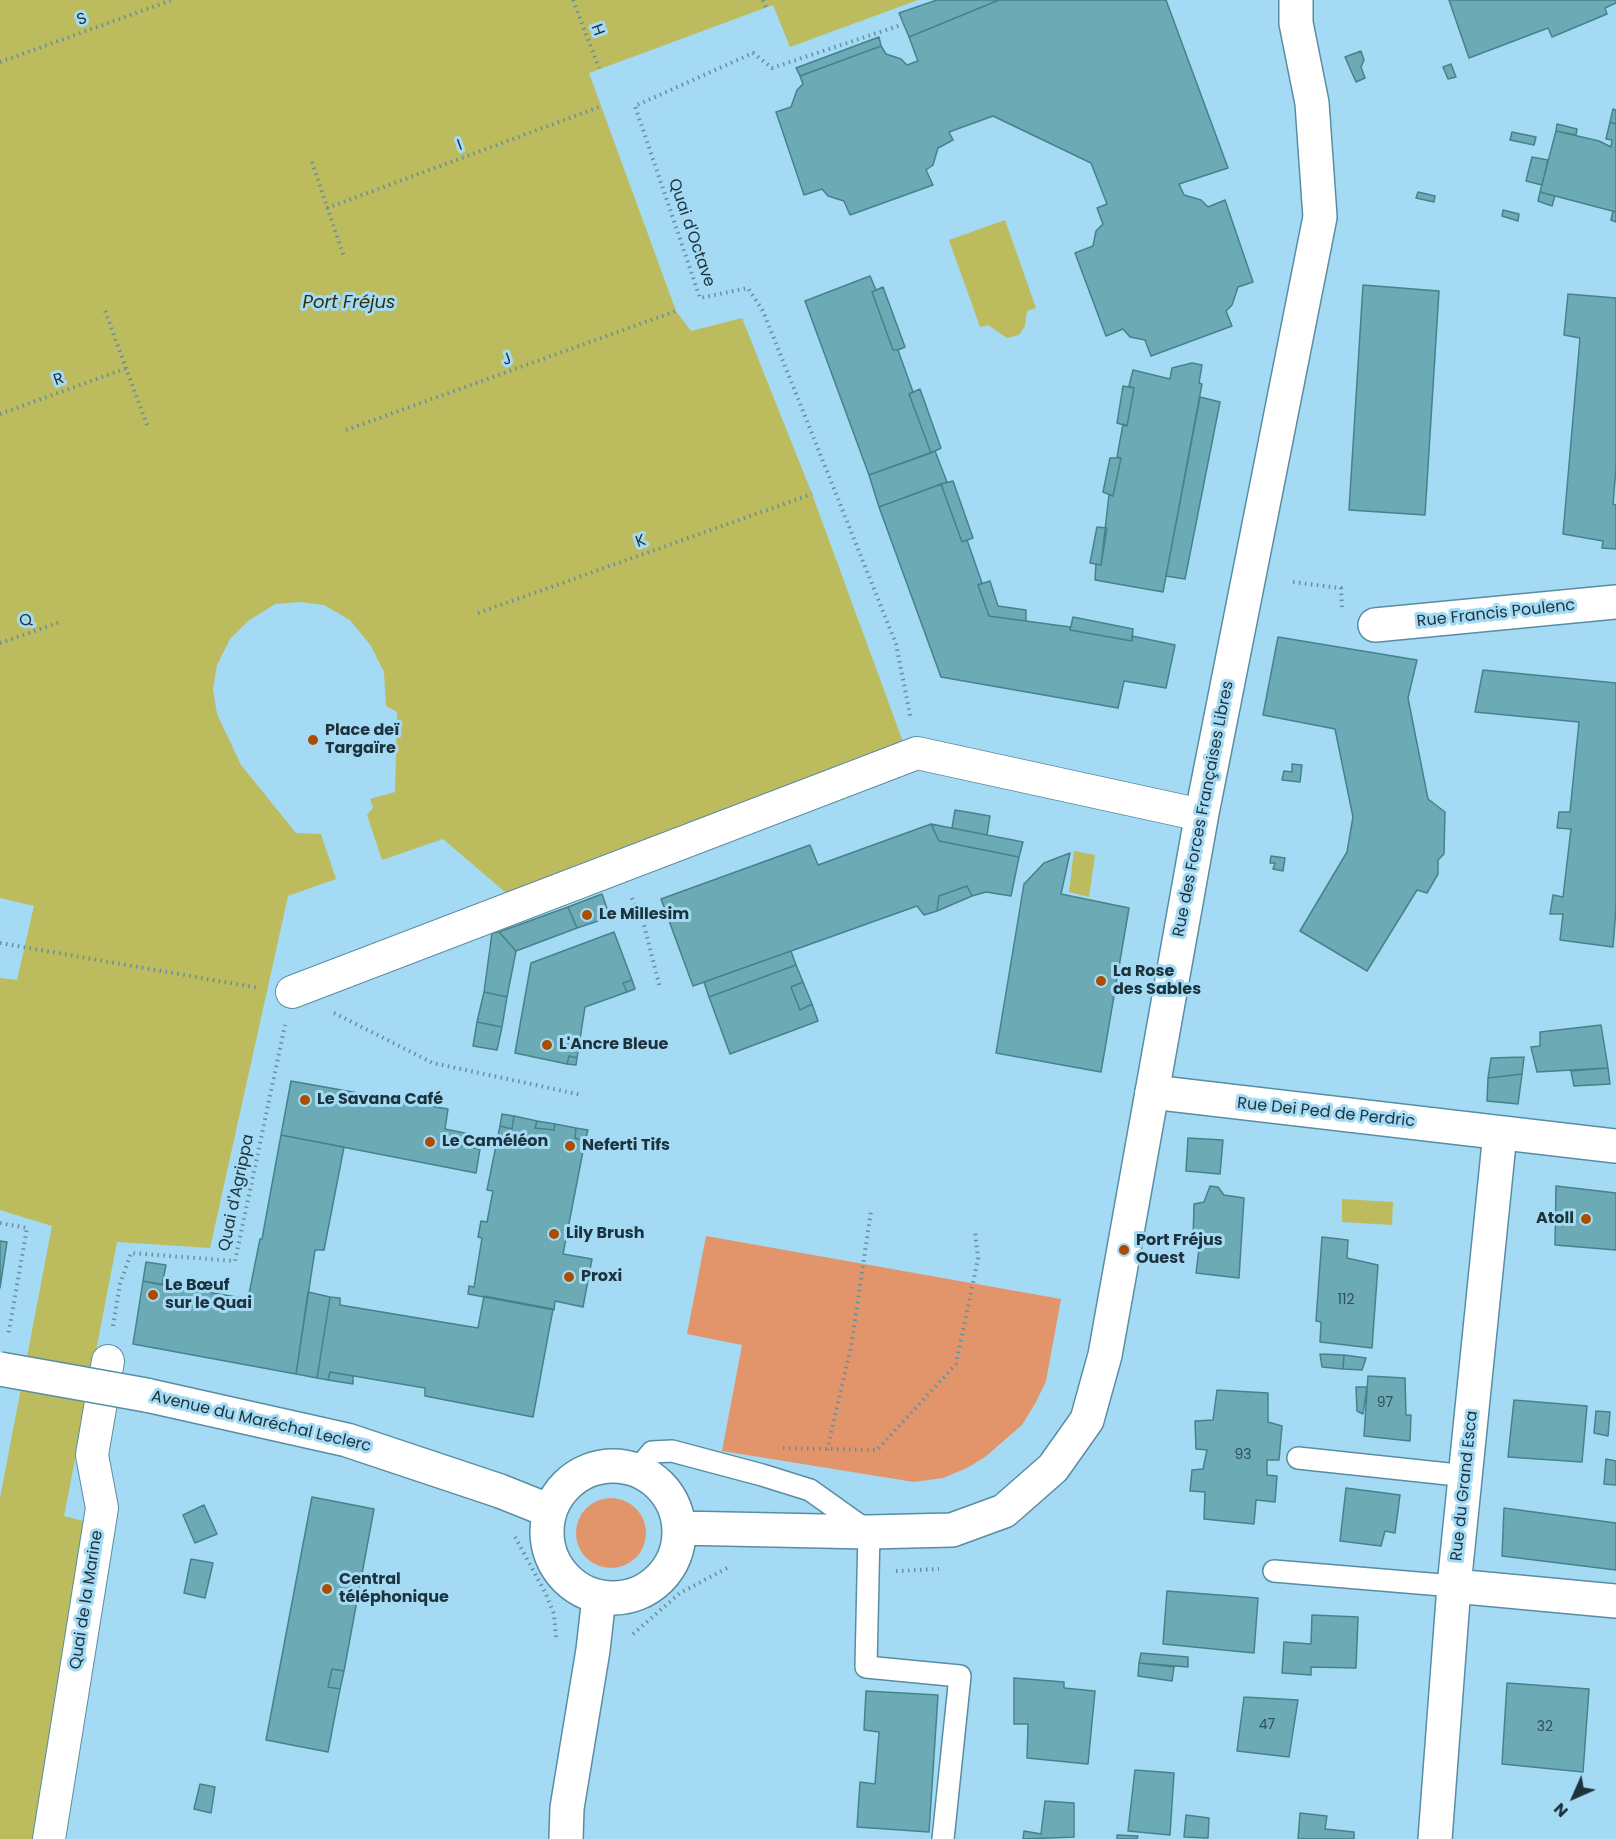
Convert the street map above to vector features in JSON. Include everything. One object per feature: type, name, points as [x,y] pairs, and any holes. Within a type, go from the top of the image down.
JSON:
[{"type":"street","name":"Rue des Forces Françaises Libres","points":[[679,1528],[869,1532],[952,1530],[1004,1511],[1053,1468],[1087,1420],[1105,1355],[1201,815],[1320,217],[1312,103],[1296,23],[1296,0]]},
{"type":"street","name":"Rue Francis Poulenc","points":[[1375,625],[1616,602]]},
{"type":"street","points":[[292,992],[917,753],[1201,815]]},
{"type":"street","name":"Rue Dei Ped de Perdric","points":[[1152,1092],[1616,1146]]},
{"type":"street","name":"Rue du Grand Esca","points":[[1435,1839],[1454,1586],[1467,1476],[1500,1133]]},
{"type":"street","name":"Avenue du Maréchal Leclerc","points":[[3,1355],[146,1395],[347,1440],[500,1491],[550,1511]]},
{"type":"street","name":"Quai de la Marine","points":[[49,1839],[102,1508],[92,1455],[108,1360]]},
{"type":"street","points":[[620,1466],[637,1470],[658,1484],[673,1504],[679,1528],[676,1552],[665,1573],[646,1590],[623,1598],[598,1597],[571,1582],[552,1558],[547,1538],[550,1511],[558,1495],[584,1472],[602,1467],[620,1466]]},
{"type":"street","points":[[1454,1586],[1616,1601]]},
{"type":"street","points":[[566,1839],[567,1808],[593,1650],[598,1597]]},
{"type":"lane","points":[[637,1470],[652,1452],[672,1451],[752,1472],[810,1490],[869,1532],[866,1667],[960,1676],[943,1839]]},
{"type":"lane","points":[[1298,1458],[1467,1476]]},
{"type":"lane","points":[[1274,1571],[1454,1586]]},
{"type":"path","name":"S","points":[[0,62],[172,0]]},
{"type":"path","name":"H","points":[[573,0],[598,68]]},
{"type":"path","points":[[763,0],[766,7]]},
{"type":"path","name":"Quai d'Octave","points":[[904,24],[772,68],[753,53],[635,106],[700,298],[748,288],[763,311],[896,644],[917,753]]},
{"type":"path","name":"I","points":[[327,208],[602,106]]},
{"type":"path","points":[[312,162],[344,257]]},
{"type":"path","points":[[105,311],[147,425]]},
{"type":"path","name":"J","points":[[346,430],[676,311]]},
{"type":"path","name":"R","points":[[0,414],[127,368]]},
{"type":"path","name":"K","points":[[478,612],[812,494]]},
{"type":"path","points":[[1293,582],[1341,588],[1342,610]]},
{"type":"path","name":"Q","points":[[0,643],[60,621]]},
{"type":"path","points":[[617,868],[643,921],[660,988]]},
{"type":"path","points":[[0,944],[244,986]]},
{"type":"path","points":[[292,992],[432,1063],[582,1095]]},
{"type":"path","name":"Quai d'Agrippa","points":[[108,1360],[120,1284],[131,1253],[235,1261],[292,992]]},
{"type":"path","points":[[827,1450],[851,1347],[871,1211]]},
{"type":"path","points":[[0,1223],[27,1228],[3,1355]]},
{"type":"path","points":[[782,1448],[877,1450],[956,1364],[978,1259],[975,1231]]},
{"type":"path","points":[[513,1535],[519,1541],[548,1599],[554,1614],[557,1643]]},
{"type":"path","points":[[630,1638],[635,1630],[680,1593],[731,1566]]},
{"type":"shaded area","points":[[706,1236],[1061,1299],[1046,1381],[1022,1425],[985,1457],[943,1478],[914,1482],[722,1451],[742,1345],[687,1334]]},
{"type":"shaded area","points":[[611,1498],[624,1501],[636,1508],[643,1520],[646,1533],[643,1546],[636,1558],[624,1565],[611,1568],[598,1565],[586,1558],[579,1546],[576,1533],[579,1520],[586,1508],[598,1501]]},
{"type":"water","name":"Port Fréjus","points":[[0,0],[918,0],[790,47],[773,5],[589,73],[676,311],[691,331],[742,318],[812,494],[906,750],[511,897],[443,839],[382,860],[367,815],[373,808],[370,799],[395,792],[397,712],[386,706],[384,672],[371,646],[350,620],[324,605],[300,602],[275,604],[248,621],[230,639],[217,665],[213,689],[217,714],[241,765],[296,833],[321,834],[336,879],[288,896],[210,1248],[117,1242],[64,1516],[91,1523],[35,1839],[0,1839],[0,1498],[52,1226],[0,1210],[0,978],[17,980],[34,906],[0,898]]},
{"type":"water","points":[[1005,220],[1036,308],[1027,311],[1025,326],[1019,335],[1007,338],[988,325],[980,327],[949,240]]},
{"type":"water","points":[[1074,851],[1095,855],[1089,897],[1069,892]]},
{"type":"water","points":[[1342,1199],[1393,1202],[1392,1225],[1342,1222]]},
{"type":"building","points":[[937,0],[999,0],[909,37],[899,13]]},
{"type":"building","points":[[999,0],[1166,0],[1228,168],[1179,184],[1184,195],[1201,200],[1208,207],[1225,200],[1253,282],[1238,287],[1232,305],[1226,311],[1232,326],[1151,356],[1145,340],[1130,337],[1123,329],[1106,336],[1075,253],[1093,246],[1096,231],[1103,224],[1097,208],[1107,204],[1091,163],[993,116],[949,132],[953,140],[938,148],[933,165],[926,170],[933,185],[850,215],[844,201],[828,196],[822,189],[804,195],[776,112],[791,107],[797,90],[803,84],[800,76],[881,46],[886,54],[901,59],[907,65],[918,61],[909,37]]},
{"type":"building","points":[[1449,0],[1616,0],[1616,3],[1605,8],[1607,14],[1552,37],[1548,28],[1469,58]]},
{"type":"building","points":[[879,37],[881,46],[800,76],[796,68]]},
{"type":"building","points":[[1361,51],[1364,60],[1361,67],[1365,78],[1356,82],[1345,57]]},
{"type":"building","points":[[1451,64],[1456,77],[1448,79],[1443,67]]},
{"type":"building","points":[[1613,109],[1616,110],[1616,124],[1610,122]]},
{"type":"building","points":[[1610,122],[1616,124],[1616,212],[1540,192],[1556,131],[1599,141],[1611,147],[1612,140],[1606,139]]},
{"type":"building","points":[[1557,124],[1577,129],[1576,135],[1556,131]]},
{"type":"building","points":[[1512,132],[1536,137],[1534,145],[1510,140]]},
{"type":"building","points":[[1532,157],[1548,160],[1542,185],[1526,181]]},
{"type":"building","points":[[1418,192],[1435,196],[1434,202],[1416,198]]},
{"type":"building","points":[[1540,192],[1555,196],[1552,206],[1538,201]]},
{"type":"building","points":[[1503,210],[1519,214],[1518,221],[1502,216]]},
{"type":"building","points":[[1613,211],[1616,212],[1616,222],[1611,220]]},
{"type":"building","points":[[870,276],[876,290],[872,292],[893,350],[898,350],[913,392],[909,394],[931,453],[869,475],[805,301]]},
{"type":"building","points":[[1363,285],[1439,291],[1425,515],[1349,510]]},
{"type":"building","points":[[883,287],[905,347],[898,350],[893,350],[872,292]]},
{"type":"building","points":[[1568,294],[1616,298],[1616,468],[1613,504],[1616,505],[1616,549],[1602,548],[1603,541],[1563,534],[1580,338],[1564,335]]},
{"type":"building","points":[[1192,363],[1202,365],[1199,383],[1202,384],[1163,592],[1095,580],[1096,564],[1101,565],[1109,495],[1113,496],[1121,458],[1117,457],[1123,424],[1127,426],[1134,388],[1129,386],[1133,370],[1170,379],[1172,368]]},
{"type":"building","points":[[1123,386],[1134,388],[1127,426],[1117,423]]},
{"type":"building","points":[[920,389],[941,448],[931,453],[909,394]]},
{"type":"building","points":[[1200,397],[1220,402],[1185,579],[1166,576]]},
{"type":"building","points":[[935,451],[947,482],[879,507],[869,475]]},
{"type":"building","points":[[1110,458],[1121,458],[1113,496],[1103,492]]},
{"type":"building","points":[[953,481],[973,538],[962,542],[941,484]]},
{"type":"building","points":[[941,484],[962,542],[967,540],[982,583],[978,585],[989,616],[1070,627],[1070,630],[1132,641],[1132,636],[1175,645],[1166,688],[1124,681],[1118,708],[941,677],[879,507]]},
{"type":"building","points":[[1097,527],[1107,528],[1101,565],[1090,563]]},
{"type":"building","points":[[990,581],[998,606],[1026,610],[1026,621],[989,616],[978,585]]},
{"type":"building","points":[[1073,617],[1133,629],[1132,641],[1070,630]]},
{"type":"building","points":[[1278,637],[1417,660],[1408,698],[1428,799],[1445,812],[1444,854],[1438,860],[1438,874],[1427,893],[1417,890],[1367,971],[1300,931],[1347,852],[1353,817],[1335,729],[1263,715]]},
{"type":"building","points":[[1483,670],[1616,683],[1616,908],[1613,947],[1560,940],[1563,914],[1550,914],[1553,895],[1563,897],[1571,829],[1557,828],[1559,812],[1570,812],[1579,722],[1475,712]]},
{"type":"building","points":[[1292,764],[1302,765],[1300,782],[1282,780],[1284,771],[1292,772]]},
{"type":"building","points":[[955,810],[990,816],[987,835],[952,828]]},
{"type":"building","points":[[931,824],[1023,842],[1019,857],[939,841]]},
{"type":"building","points":[[931,824],[939,841],[1019,857],[1011,896],[986,892],[972,896],[967,886],[939,896],[937,911],[924,915],[917,906],[693,986],[661,899],[810,845],[818,865]]},
{"type":"building","points":[[1070,853],[1061,894],[1129,908],[1101,1072],[996,1053],[1024,884],[1044,863]]},
{"type":"building","points":[[1271,856],[1285,858],[1283,871],[1273,869],[1275,863],[1270,863]]},
{"type":"building","points":[[967,886],[972,896],[937,911],[939,896]]},
{"type":"building","points":[[602,894],[610,917],[577,928],[568,907]]},
{"type":"building","points":[[568,907],[577,928],[516,951],[499,932]]},
{"type":"building","points":[[499,932],[516,951],[507,997],[484,992],[492,933]]},
{"type":"building","points":[[614,932],[632,980],[623,983],[627,992],[585,1007],[577,1058],[569,1056],[567,1064],[515,1053],[531,963]]},
{"type":"building","points":[[791,951],[796,965],[709,997],[704,982]]},
{"type":"building","points":[[796,965],[803,982],[791,987],[800,1010],[812,1004],[818,1021],[730,1054],[709,997]]},
{"type":"building","points":[[632,980],[635,989],[627,992],[623,983]]},
{"type":"building","points":[[803,982],[812,1004],[800,1010],[791,987]]},
{"type":"building","points":[[484,992],[507,997],[502,1027],[477,1022]]},
{"type":"building","points":[[477,1022],[502,1027],[497,1050],[473,1046]]},
{"type":"building","points":[[1601,1025],[1608,1068],[1537,1072],[1531,1047],[1540,1046],[1540,1032]]},
{"type":"building","points":[[569,1056],[577,1058],[576,1065],[567,1064]]},
{"type":"building","points":[[1524,1057],[1522,1074],[1488,1078],[1491,1058]]},
{"type":"building","points":[[1608,1068],[1610,1084],[1574,1086],[1571,1071]]},
{"type":"building","points":[[1522,1074],[1518,1104],[1487,1101],[1488,1078]]},
{"type":"building","points":[[291,1081],[448,1109],[445,1129],[465,1133],[462,1146],[480,1149],[476,1173],[281,1135]]},
{"type":"building","points":[[502,1114],[514,1116],[512,1129],[500,1126]]},
{"type":"building","points":[[514,1116],[537,1121],[535,1128],[554,1130],[555,1124],[576,1128],[575,1138],[585,1141],[563,1254],[592,1259],[583,1307],[555,1301],[554,1310],[468,1294],[469,1286],[474,1287],[482,1238],[478,1237],[481,1221],[487,1222],[493,1191],[487,1190],[500,1126],[512,1129]]},
{"type":"building","points":[[537,1121],[555,1124],[554,1130],[535,1128]]},
{"type":"building","points":[[576,1128],[588,1130],[585,1141],[575,1138]]},
{"type":"building","points":[[281,1135],[344,1147],[324,1250],[315,1250],[296,1374],[133,1344],[143,1281],[248,1299],[260,1239],[262,1239]]},
{"type":"building","points":[[1188,1138],[1223,1140],[1220,1174],[1186,1171]]},
{"type":"building","points":[[1210,1186],[1218,1187],[1224,1195],[1244,1198],[1239,1278],[1196,1273],[1200,1241],[1193,1240],[1194,1204],[1204,1202]]},
{"type":"building","name":"Atoll","points":[[1556,1186],[1616,1193],[1616,1250],[1555,1245]]},
{"type":"building","points":[[1322,1237],[1348,1240],[1347,1258],[1378,1265],[1372,1348],[1320,1342],[1321,1322],[1316,1321]]},
{"type":"building","points":[[0,1241],[7,1242],[0,1288]]},
{"type":"building","points":[[146,1262],[166,1265],[162,1285],[143,1281]]},
{"type":"building","points":[[308,1292],[330,1297],[317,1378],[296,1374]]},
{"type":"building","points":[[484,1296],[553,1309],[533,1417],[425,1396],[425,1388],[330,1372],[328,1380],[317,1378],[330,1297],[340,1298],[340,1305],[478,1328]]},
{"type":"building","points":[[1320,1354],[1344,1355],[1343,1369],[1322,1367]]},
{"type":"building","points":[[1344,1355],[1366,1358],[1362,1370],[1343,1369]]},
{"type":"building","points":[[330,1372],[353,1376],[353,1384],[328,1380]]},
{"type":"building","points":[[1368,1376],[1405,1378],[1406,1415],[1411,1415],[1410,1441],[1364,1436]]},
{"type":"building","points":[[1356,1387],[1367,1387],[1363,1414],[1357,1411]]},
{"type":"building","points":[[1217,1390],[1268,1393],[1268,1422],[1282,1426],[1279,1460],[1267,1460],[1267,1475],[1277,1476],[1275,1502],[1256,1500],[1254,1524],[1204,1519],[1205,1492],[1190,1491],[1192,1470],[1203,1469],[1207,1450],[1196,1449],[1195,1421],[1213,1420]]},
{"type":"building","points":[[1514,1400],[1587,1406],[1582,1462],[1508,1457]]},
{"type":"building","points":[[1596,1411],[1610,1412],[1608,1436],[1594,1433]]},
{"type":"building","points":[[1606,1459],[1616,1461],[1616,1485],[1604,1484]]},
{"type":"building","points":[[1346,1488],[1400,1495],[1395,1533],[1385,1531],[1381,1546],[1340,1541]]},
{"type":"building","name":"Central téléphonique","points":[[312,1497],[374,1509],[344,1671],[332,1669],[328,1687],[340,1689],[328,1752],[266,1740]]},
{"type":"building","points":[[204,1505],[217,1534],[195,1543],[183,1515]]},
{"type":"building","points":[[1504,1508],[1616,1523],[1616,1570],[1502,1556]]},
{"type":"building","points":[[191,1559],[213,1563],[205,1598],[184,1593]]},
{"type":"building","points":[[1167,1591],[1258,1598],[1254,1653],[1163,1644]]},
{"type":"building","points":[[1312,1615],[1358,1617],[1356,1668],[1311,1667],[1311,1675],[1282,1673],[1284,1642],[1311,1644]]},
{"type":"building","points":[[1141,1653],[1188,1657],[1188,1667],[1139,1663]]},
{"type":"building","points":[[1139,1663],[1174,1667],[1172,1681],[1138,1676]]},
{"type":"building","points":[[332,1669],[344,1671],[340,1689],[328,1687]]},
{"type":"building","points":[[1014,1678],[1064,1682],[1064,1688],[1095,1691],[1088,1764],[1027,1758],[1028,1724],[1014,1724]]},
{"type":"building","points":[[1507,1683],[1589,1689],[1583,1772],[1502,1764]]},
{"type":"building","points":[[866,1691],[938,1695],[929,1832],[857,1827],[860,1782],[875,1784],[879,1732],[864,1730]]},
{"type":"building","points":[[1244,1697],[1298,1700],[1289,1757],[1237,1751]]},
{"type":"building","points":[[1135,1770],[1174,1773],[1170,1835],[1128,1831]]},
{"type":"building","points":[[200,1784],[215,1787],[211,1813],[194,1809]]},
{"type":"building","points":[[1045,1801],[1074,1803],[1074,1837],[1023,1839],[1024,1831],[1041,1834]]},
{"type":"building","points":[[1300,1813],[1327,1816],[1325,1829],[1354,1832],[1354,1839],[1298,1839]]},
{"type":"building","points":[[1186,1815],[1209,1818],[1208,1838],[1184,1837]]},
{"type":"building","points":[[1117,1835],[1138,1836],[1137,1839],[1117,1839]]},
{"type":"place","name":"Place deï Targaïre","points":[[313,740]]},
{"type":"place","name":"Le Millesim","points":[[587,915]]},
{"type":"place","name":"La Rose des Sables","points":[[1101,981]]},
{"type":"place","name":"L'Ancre Bleue","points":[[547,1045]]},
{"type":"place","name":"Le Savana Café","points":[[305,1100]]},
{"type":"place","name":"Le Caméléon","points":[[430,1142]]},
{"type":"place","name":"Neferti Tifs","points":[[570,1146]]},
{"type":"place","name":"Atoll","points":[[1586,1219]]},
{"type":"place","name":"Lily Brush","points":[[554,1234]]},
{"type":"place","name":"Port Fréjus Ouest","points":[[1124,1250]]},
{"type":"place","name":"Proxi","points":[[569,1277]]},
{"type":"place","name":"Le Bœuf sur le Quai","points":[[153,1295]]},
{"type":"place","name":"Central téléphonique","points":[[327,1589]]}]
